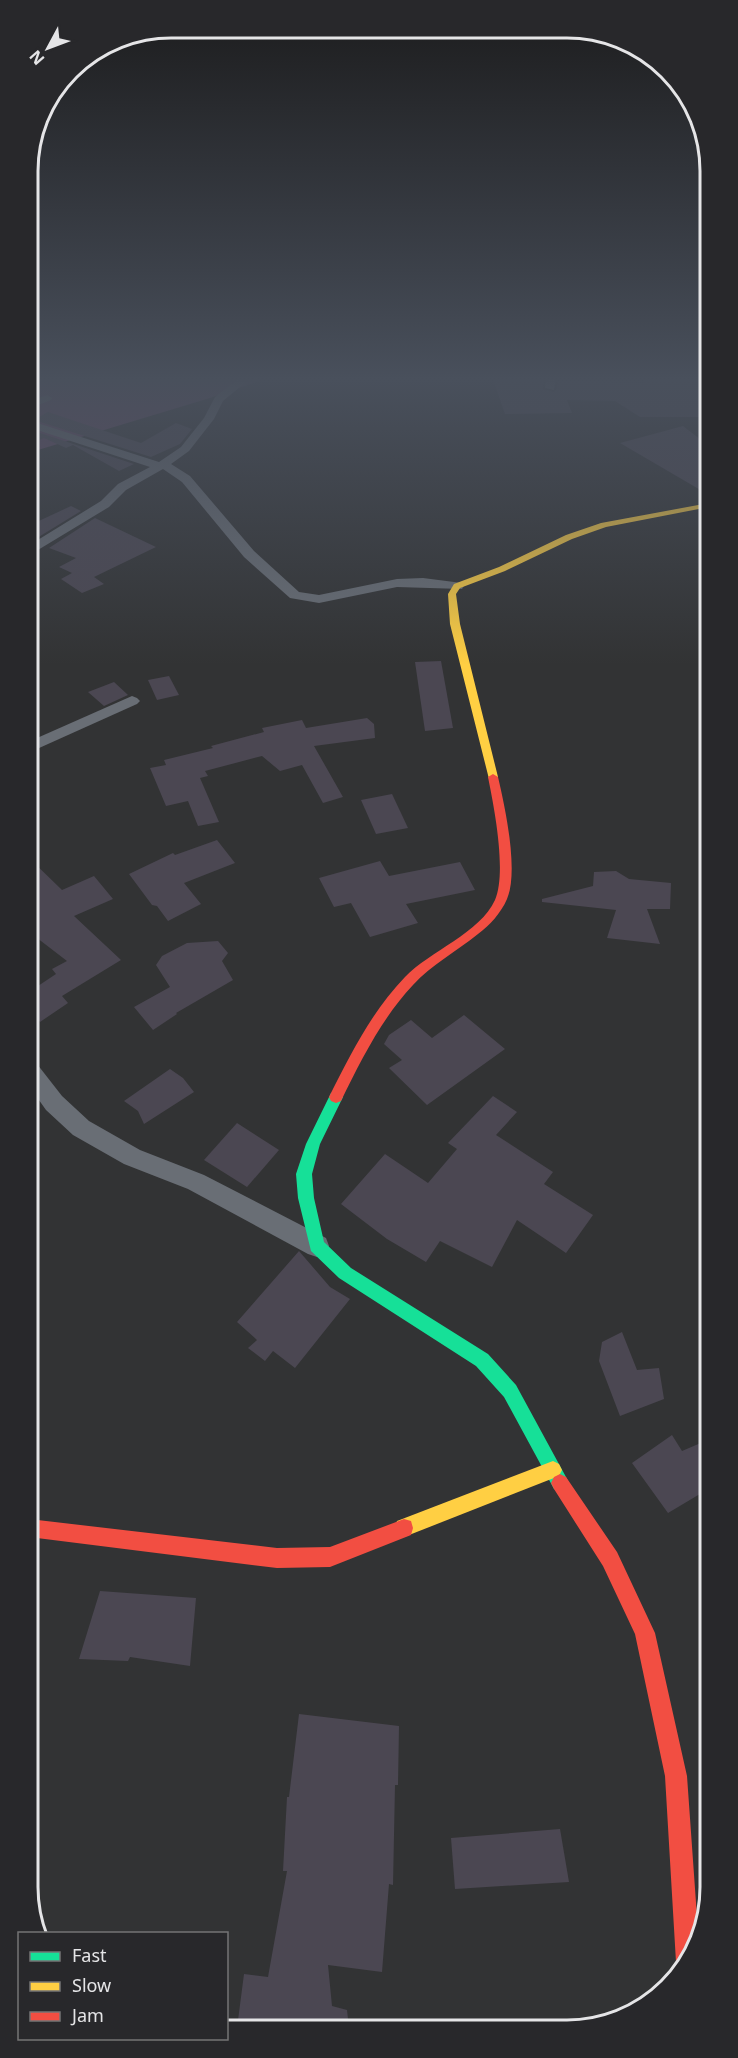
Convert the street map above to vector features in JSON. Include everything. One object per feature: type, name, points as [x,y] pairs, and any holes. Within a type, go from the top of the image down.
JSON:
[{"type":"street","points":[[38,546],[105,504],[122,487],[147,473]]},
{"type":"street","points":[[178,473],[186,479],[249,554],[295,595],[319,598],[405,583],[423,582],[456,586],[502,569],[569,537],[604,525],[700,507]]},
{"type":"street","points":[[317,1246],[306,1198],[304,1174],[313,1144],[344,1081],[389,1005],[422,968],[478,929],[501,899],[504,880],[501,812],[455,624],[452,594],[456,586]]},
{"type":"street","points":[[38,743],[132,701]]},
{"type":"street","points":[[38,1082],[54,1103],[81,1128],[132,1157],[196,1182],[317,1246],[345,1273],[482,1360],[510,1391],[553,1470],[610,1558],[645,1633],[676,1776],[687,1947]]},
{"type":"street","points":[[38,1529],[277,1558],[330,1557],[553,1470]]},
{"type":"building","points":[[671,473],[700,473],[700,490]]},
{"type":"building","points":[[71,506],[81,511],[38,537],[38,521]]},
{"type":"building","points":[[95,518],[156,547],[94,577],[104,584],[82,593],[61,579],[72,573],[59,567],[76,558],[49,548]]},
{"type":"building","points":[[441,661],[453,728],[425,731],[415,662]]},
{"type":"building","points":[[169,676],[179,695],[157,700],[148,680]]},
{"type":"building","points":[[114,682],[128,695],[104,706],[88,692]]},
{"type":"building","points":[[367,718],[374,724],[375,738],[314,746],[343,797],[323,803],[302,765],[280,771],[262,756],[205,771],[208,776],[200,778],[219,822],[198,826],[188,801],[166,806],[150,768],[166,765],[164,760],[264,732],[262,728],[302,720],[306,728]]},
{"type":"building","points":[[392,794],[408,828],[376,834],[361,800]]},
{"type":"building","points":[[217,840],[235,863],[184,883],[201,904],[168,921],[157,906],[152,905],[129,874],[173,853],[175,855]]},
{"type":"building","points":[[380,861],[389,876],[460,862],[475,890],[406,904],[418,923],[370,937],[351,903],[334,907],[319,878]]},
{"type":"building","points":[[38,867],[62,890],[94,876],[113,899],[74,916],[121,960],[62,996],[68,1003],[40,1022],[38,1019],[38,986],[56,974],[52,969],[67,961],[38,939]]},
{"type":"building","points":[[616,871],[629,879],[671,883],[670,909],[647,909],[660,944],[607,938],[616,910],[542,902],[542,899],[593,886],[594,872]]},
{"type":"building","points":[[218,941],[228,953],[222,961],[233,980],[176,1013],[153,1030],[134,1007],[170,987],[156,965],[162,956],[187,943]]},
{"type":"building","points":[[464,1015],[505,1049],[427,1105],[389,1068],[402,1060],[384,1044],[389,1035],[411,1020],[432,1038]]},
{"type":"building","points":[[170,1069],[183,1078],[194,1092],[144,1124],[138,1111],[124,1101]]},
{"type":"building","points":[[493,1096],[517,1112],[496,1135],[553,1172],[544,1184],[593,1215],[566,1253],[517,1220],[492,1267],[440,1241],[426,1262],[387,1239],[341,1204],[385,1154],[428,1183],[457,1149],[448,1143]]},
{"type":"building","points":[[237,1123],[279,1150],[247,1187],[204,1160]]},
{"type":"building","points":[[299,1251],[330,1287],[350,1299],[295,1368],[273,1351],[265,1361],[248,1348],[257,1340],[237,1322]]},
{"type":"building","points":[[622,1332],[637,1370],[659,1368],[664,1399],[620,1416],[599,1361],[602,1342]]},
{"type":"building","points":[[672,1435],[682,1451],[700,1443],[700,1494],[668,1513],[632,1463]]},
{"type":"building","points":[[100,1591],[196,1598],[190,1666],[130,1657],[128,1661],[79,1659]]},
{"type":"building","points":[[299,1714],[399,1726],[393,1885],[389,1884],[382,1972],[328,1965],[332,2006],[347,2010],[348,2020],[238,2020],[244,1974],[268,1977],[287,1871],[283,1871],[287,1797],[289,1797]]},
{"type":"building","points":[[560,1829],[569,1882],[455,1889],[451,1838]]},
{"type":"traffic: fast","points":[[336,1097],[313,1144],[304,1174],[306,1198],[317,1246],[345,1273],[482,1360],[510,1391],[560,1483]]},
{"type":"traffic: slow","points":[[493,777],[455,624],[452,594],[457,586],[502,569],[569,537],[604,525],[700,507]]},
{"type":"traffic: slow","points":[[404,1528],[553,1470]]},
{"type":"traffic: jam","points":[[336,1097],[363,1045],[396,995],[422,968],[486,921],[501,899],[504,888],[504,857],[501,821],[493,777]]},
{"type":"traffic: jam","points":[[560,1483],[610,1559],[645,1633],[676,1776],[687,1947]]},
{"type":"traffic: jam","points":[[38,1529],[277,1558],[330,1557],[404,1528]]}]
